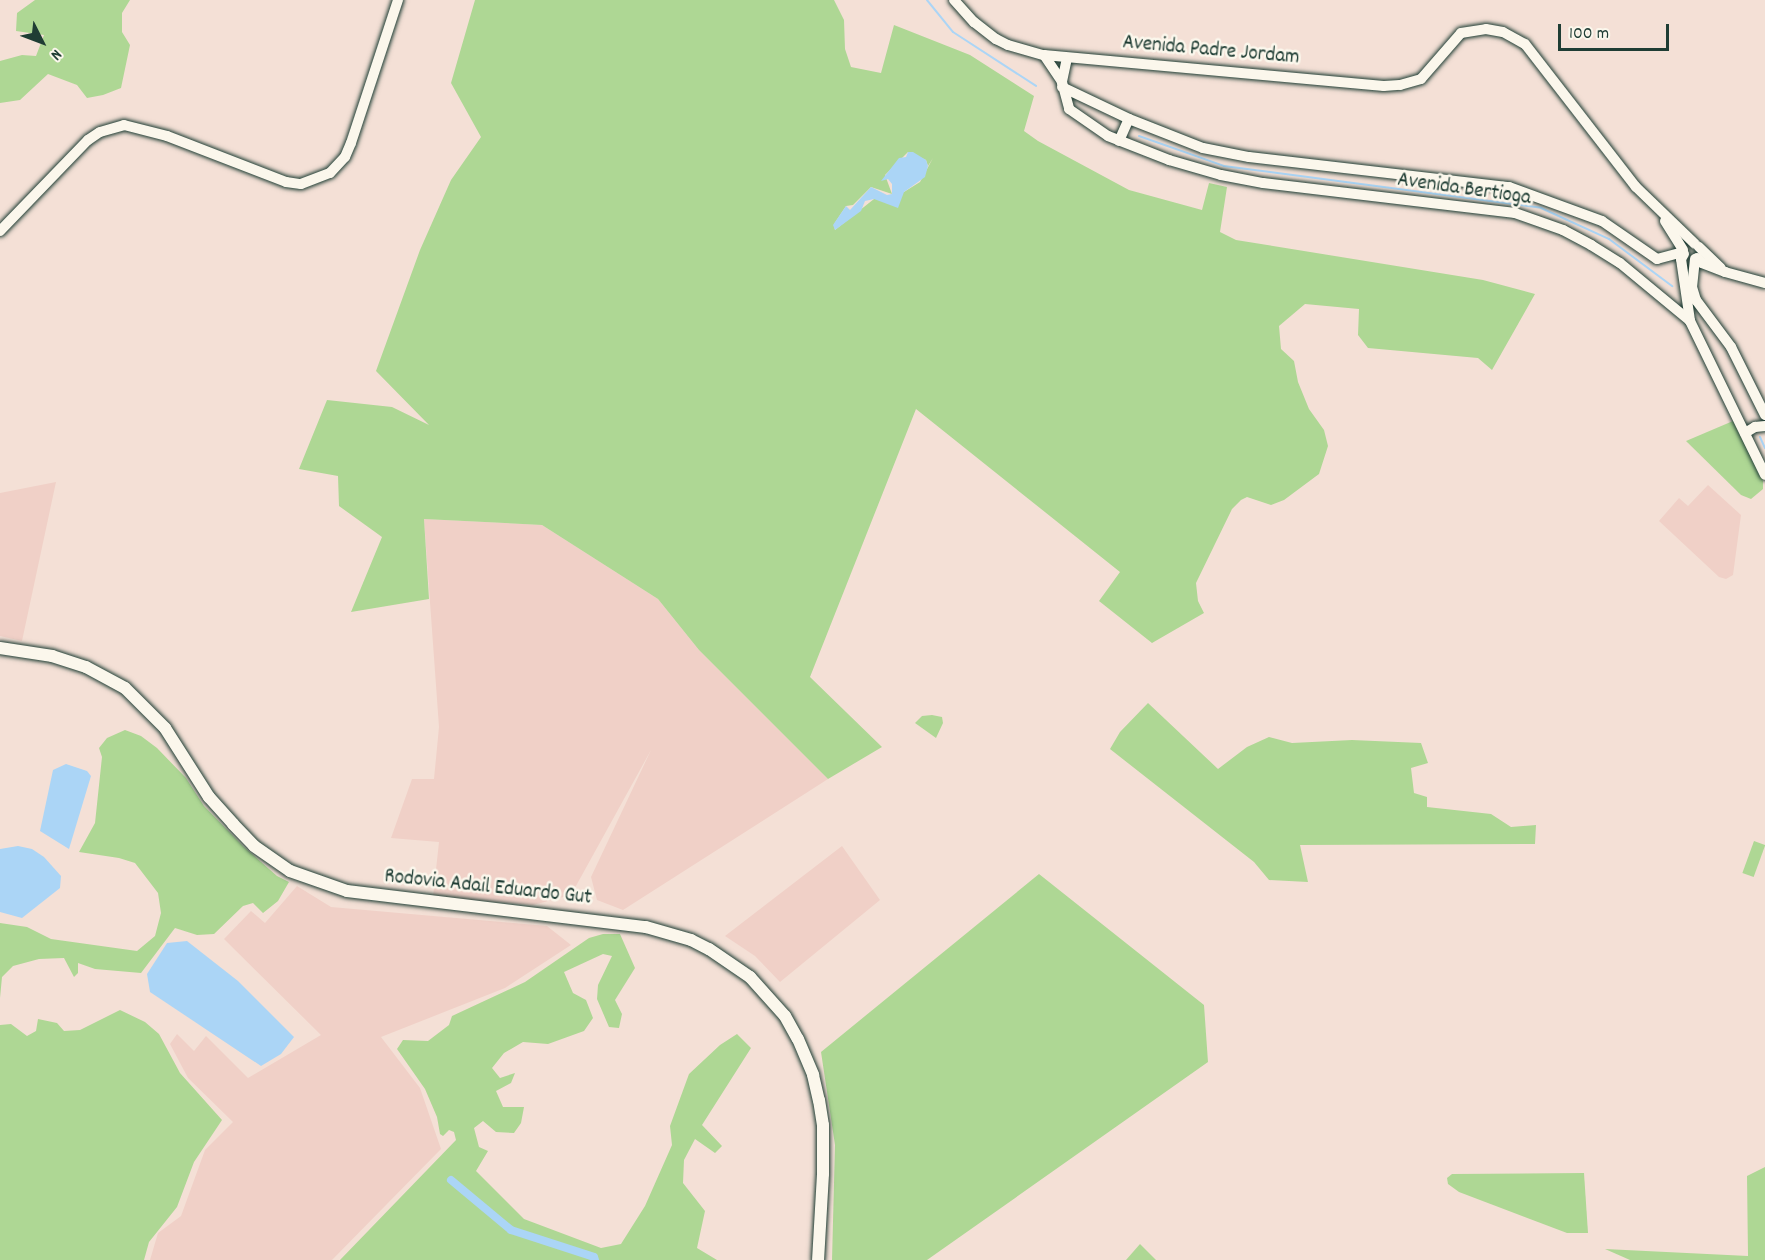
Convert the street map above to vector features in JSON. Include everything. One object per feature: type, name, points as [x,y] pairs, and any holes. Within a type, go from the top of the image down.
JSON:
[{"type":"main road","name":"Rodovia Adail Eduardo Gut","points":[[0,648],[52,656],[86,667],[125,688],[165,729],[209,797],[233,824],[254,846],[290,871],[347,891],[646,927],[709,949],[750,977],[785,1016],[798,1039],[813,1075],[823,1125],[823,1174],[818,1260]]},
{"type":"street","points":[[0,231],[88,140],[100,132],[124,125],[167,136],[286,182],[301,184],[330,173],[345,157],[351,143],[398,0]]},
{"type":"street","name":"Avenida Padre Jordam","points":[[954,0],[974,22],[996,39],[1008,45],[1044,55],[1400,85],[1421,79],[1461,33],[1496,30],[1525,44],[1636,187]]},
{"type":"street","points":[[1044,55],[1062,84]]},
{"type":"street","points":[[1062,84],[1067,58]]},
{"type":"street","name":"Avenida Bertioga","points":[[1062,84],[1130,119],[1182,141],[1226,154],[1509,187],[1602,221],[1657,259],[1683,252]]},
{"type":"street","name":"Avenida Bertioga","points":[[1062,84],[1066,104],[1073,113],[1119,141],[1169,160],[1221,175],[1354,196],[1491,209],[1537,220],[1563,230],[1620,263],[1690,321],[1765,475]]},
{"type":"street","points":[[1119,141],[1130,119]]},
{"type":"street","points":[[1636,187],[1673,230],[1683,252],[1689,259],[1696,252]]},
{"type":"street","points":[[1636,187],[1696,252],[1702,263],[1765,283]]},
{"type":"street","points":[[1683,252],[1682,265],[1690,321]]},
{"type":"street","points":[[1696,252],[1692,286],[1701,307],[1731,347],[1765,415]]},
{"type":"street","points":[[1745,433],[1755,427],[1765,426]]},
{"type":"shaded area","points":[[56,482],[22,641],[0,636],[0,493]]},
{"type":"shaded area","points":[[1708,485],[1741,515],[1733,575],[1726,579],[1719,577],[1659,521],[1679,498],[1688,506]]},
{"type":"shaded area","points":[[424,519],[542,525],[658,599],[699,650],[828,779],[623,910],[597,900],[591,877],[651,750],[571,895],[533,905],[433,897],[439,842],[391,838],[412,779],[434,779],[439,727]]},
{"type":"shaded area","points":[[842,846],[880,900],[780,982],[755,956],[725,936]]},
{"type":"shaded area","points":[[297,886],[331,907],[547,926],[571,945],[505,988],[381,1037],[420,1088],[441,1149],[332,1260],[150,1260],[158,1233],[181,1216],[205,1150],[233,1122],[188,1078],[170,1044],[177,1034],[194,1051],[206,1036],[248,1078],[321,1035],[224,939],[251,911],[265,923]]},
{"type":"green space","points":[[35,0],[130,0],[122,13],[122,32],[130,45],[121,88],[87,98],[77,85],[48,74],[20,100],[0,103],[0,61],[22,55],[36,56],[44,35],[16,31],[17,13]]},
{"type":"green space","points":[[475,0],[834,0],[844,20],[845,49],[851,67],[881,73],[894,25],[970,55],[1034,96],[1024,131],[1038,141],[1129,190],[1202,210],[1209,183],[1227,187],[1220,232],[1236,240],[1483,280],[1535,294],[1492,370],[1478,358],[1368,348],[1358,335],[1359,309],[1305,304],[1279,326],[1281,349],[1294,361],[1298,382],[1309,409],[1324,430],[1328,446],[1319,474],[1284,500],[1271,505],[1247,497],[1232,509],[1196,583],[1198,601],[1204,613],[1152,643],[1099,601],[1120,572],[916,409],[810,677],[882,747],[828,779],[699,650],[658,599],[542,525],[424,519],[429,599],[351,612],[382,537],[339,506],[338,476],[299,469],[327,400],[392,407],[429,425],[376,371],[420,250],[451,180],[481,137],[451,83]],"holes":[[[908,152],[926,160],[928,166],[933,158],[920,182],[904,192],[874,199],[835,230],[834,224],[846,206],[853,205],[871,187],[892,194],[885,175]]]},
{"type":"green space","points":[[1733,421],[1763,481],[1763,489],[1751,499],[1741,495],[1686,441]]},
{"type":"green space","points":[[1148,703],[1218,769],[1247,747],[1269,737],[1292,743],[1352,740],[1421,743],[1428,763],[1411,768],[1414,793],[1427,797],[1427,807],[1491,814],[1511,827],[1536,825],[1535,844],[1300,845],[1308,882],[1269,880],[1254,862],[1110,749],[1120,732]]},
{"type":"green space","points":[[922,716],[942,717],[943,723],[936,738],[915,723]]},
{"type":"green space","points":[[125,730],[141,736],[157,748],[186,778],[204,806],[244,847],[277,876],[289,882],[278,901],[263,913],[253,903],[243,906],[214,934],[197,935],[175,928],[141,973],[95,969],[78,963],[78,973],[74,977],[64,958],[39,959],[13,966],[2,977],[0,998],[0,923],[27,927],[51,939],[137,951],[155,936],[161,913],[158,893],[135,863],[119,858],[79,852],[95,823],[102,757],[99,748],[107,738]]},
{"type":"green space","points":[[1754,841],[1765,846],[1754,877],[1742,873]]},
{"type":"green space","points":[[1039,874],[1204,1005],[1208,1062],[927,1260],[832,1260],[835,1145],[821,1052]]},
{"type":"green space","points":[[603,934],[620,934],[635,968],[615,1000],[622,1014],[619,1028],[609,1027],[597,999],[598,985],[612,956],[603,954],[564,972],[573,993],[586,1000],[593,1018],[584,1031],[548,1044],[523,1042],[504,1053],[492,1068],[500,1078],[515,1073],[511,1083],[496,1091],[503,1107],[524,1107],[521,1123],[514,1133],[496,1132],[483,1121],[474,1128],[479,1147],[488,1151],[476,1171],[524,1219],[601,1248],[621,1244],[645,1206],[672,1145],[670,1126],[689,1074],[720,1045],[737,1034],[751,1048],[702,1125],[722,1146],[715,1153],[695,1139],[684,1160],[683,1183],[705,1211],[697,1248],[717,1260],[340,1260],[456,1140],[454,1132],[449,1130],[443,1136],[440,1134],[437,1117],[425,1089],[397,1049],[403,1040],[428,1041],[449,1025],[452,1016],[525,982],[589,938]]},
{"type":"green space","points":[[120,1010],[145,1022],[159,1034],[180,1073],[222,1120],[194,1162],[177,1207],[149,1242],[144,1260],[0,1260],[0,1025],[11,1024],[27,1036],[36,1031],[38,1019],[57,1023],[64,1031],[80,1030]]},
{"type":"green space","points":[[1765,1167],[1765,1260],[1630,1260],[1605,1249],[1748,1256],[1747,1176]]},
{"type":"green space","points":[[1584,1173],[1588,1233],[1567,1233],[1459,1192],[1448,1184],[1447,1178],[1452,1174]]},
{"type":"green space","points":[[1140,1244],[1156,1260],[1126,1260]]},
{"type":"water","points":[[908,152],[913,152],[926,160],[928,166],[925,177],[904,192],[898,208],[874,199],[865,201],[861,211],[835,230],[833,225],[846,206],[850,210],[871,187],[887,195],[892,194],[892,184],[888,179],[881,181],[899,158],[906,157]]},
{"type":"water","points":[[66,764],[87,771],[91,776],[69,849],[40,831],[53,770]]},
{"type":"water","points":[[18,846],[32,849],[44,857],[61,876],[60,888],[22,918],[0,912],[0,849]]},
{"type":"water","points":[[187,941],[238,981],[294,1037],[281,1054],[261,1066],[150,992],[147,974],[167,943]]},
{"type":"waterway","points":[[927,0],[953,32],[1036,86]]},
{"type":"waterway","points":[[1139,136],[1224,166],[1541,208],[1609,239],[1672,286]]},
{"type":"waterway","points":[[1760,437],[1765,448]]},
{"type":"waterway","points":[[451,1180],[511,1230],[594,1257],[595,1260]]}]
